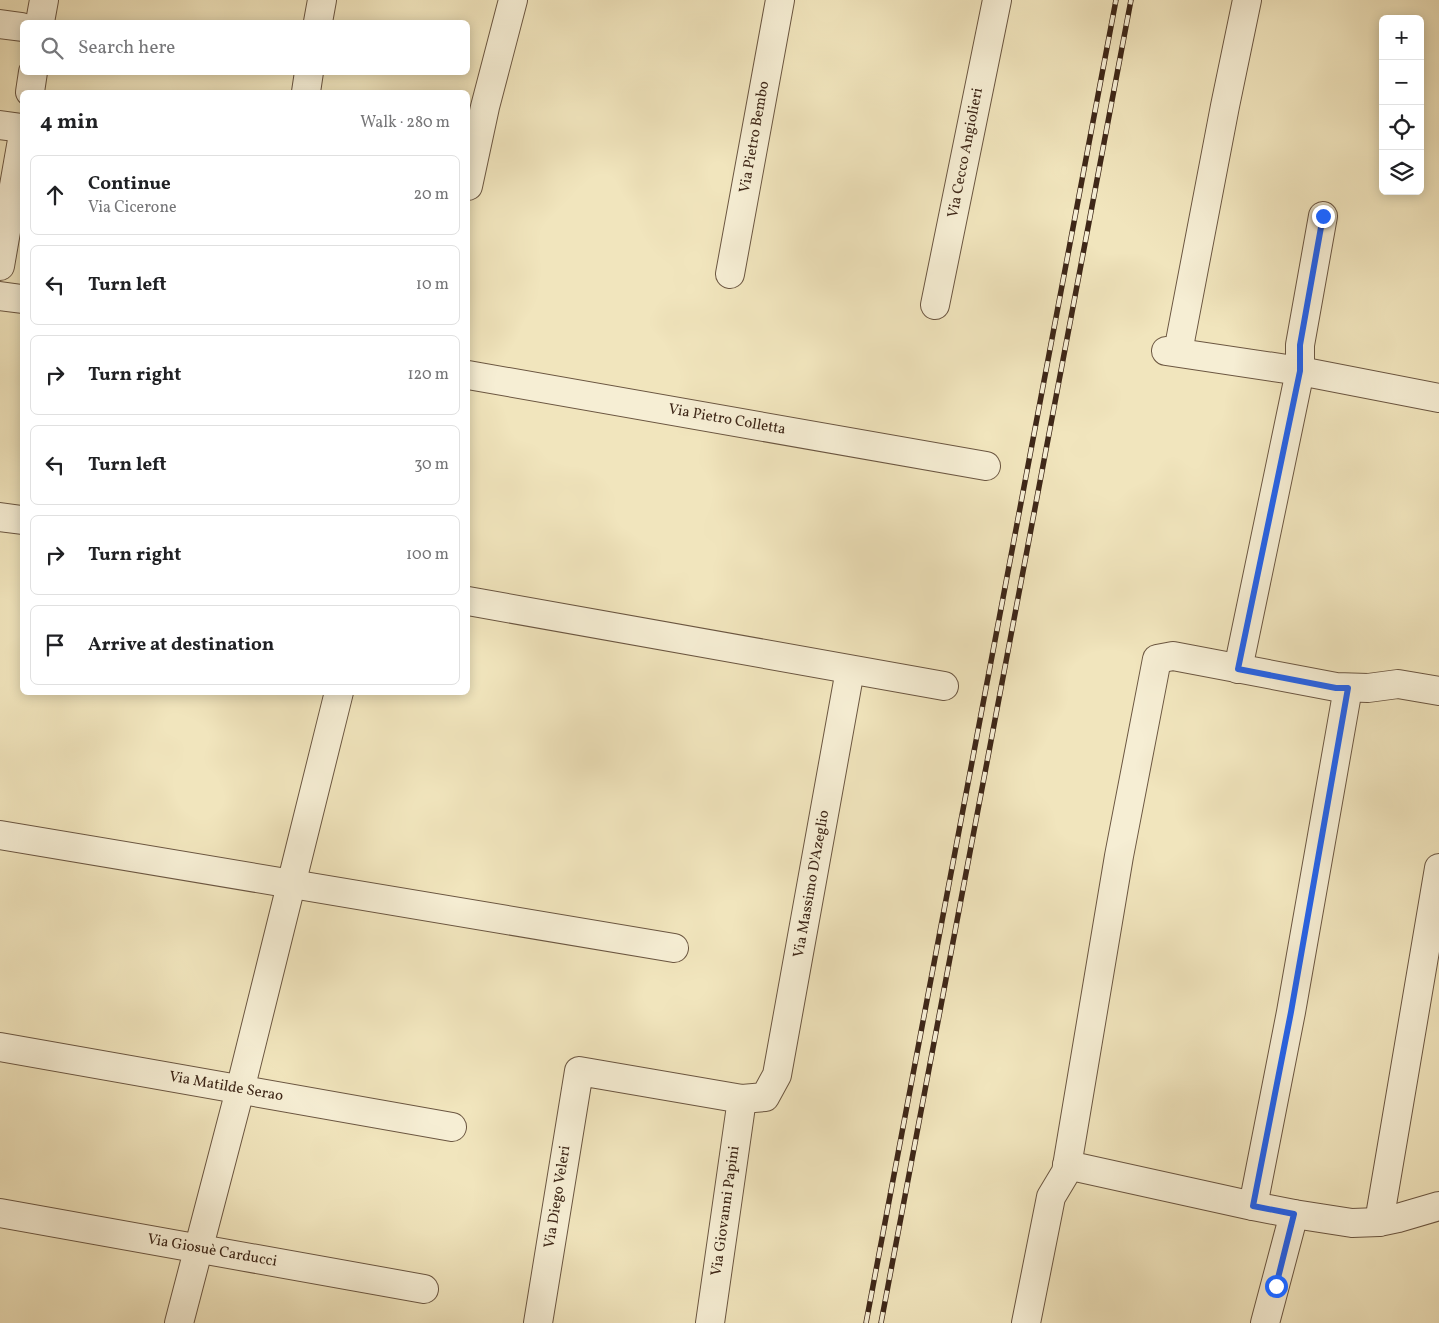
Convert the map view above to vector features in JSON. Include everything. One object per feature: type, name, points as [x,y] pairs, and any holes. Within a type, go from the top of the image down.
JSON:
[{"type":"street","points":[[40,20],[44,0]]},
{"type":"street","points":[[318,20],[322,0]]},
{"type":"street","points":[[470,177],[485,107],[513,0]]},
{"type":"street","name":"Via Pietro Bembo","points":[[730,274],[780,0]]},
{"type":"street","name":"Via Cecco Angiolieri","points":[[935,305],[996,0]]},
{"type":"street","points":[[1247,0],[1172,352],[1300,371],[1439,398]]},
{"type":"street","points":[[0,24],[20,27]]},
{"type":"street","points":[[30,90],[33,75]]},
{"type":"street","points":[[306,90],[309,75]]},
{"type":"street","points":[[0,125],[20,128]]},
{"type":"street","points":[[0,266],[20,151]]},
{"type":"street","points":[[1238,669],[1300,371],[1300,345],[1323,216]]},
{"type":"street","points":[[0,296],[20,299]]},
{"type":"street","name":"Via Pietro Colletta","points":[[470,374],[986,466]]},
{"type":"street","points":[[0,517],[20,520]]},
{"type":"street","points":[[470,600],[944,686]]},
{"type":"street","points":[[1026,1323],[1051,1197],[1066,1172],[1119,856],[1157,659],[1173,656],[1336,688],[1368,688],[1398,684],[1439,691]]},
{"type":"street","name":"Via Massimo D'Azeglio","points":[[754,1098],[777,1075],[850,670]]},
{"type":"street","points":[[1253,1206],[1291,1012],[1348,688]]},
{"type":"street","points":[[179,1323],[240,1090],[338,695]]},
{"type":"street","points":[[0,835],[674,948]]},
{"type":"street","points":[[1379,1222],[1439,868]]},
{"type":"street","name":"Via Matilde Serao","points":[[0,1047],[452,1127]]},
{"type":"street","name":"Via Diego Veleri","points":[[538,1323],[579,1071],[754,1098]]},
{"type":"street","name":"Via Giovanni Papini","points":[[710,1323],[754,1098]]},
{"type":"street","points":[[1067,1165],[1253,1206],[1352,1223],[1379,1222],[1439,1206]]},
{"type":"street","name":"Via Giosuè Carducci","points":[[0,1213],[424,1288]]},
{"type":"street","points":[[1265,1323],[1294,1214]]},
{"type":"railway","points":[[866,1323],[1116,0]]},
{"type":"railway","points":[[881,1323],[1131,0]]},
{"type":"route","points":[[1276,1286],[1294,1214],[1253,1206],[1291,1012],[1348,688],[1336,688],[1238,669],[1300,371],[1300,345],[1323,216]]}]
